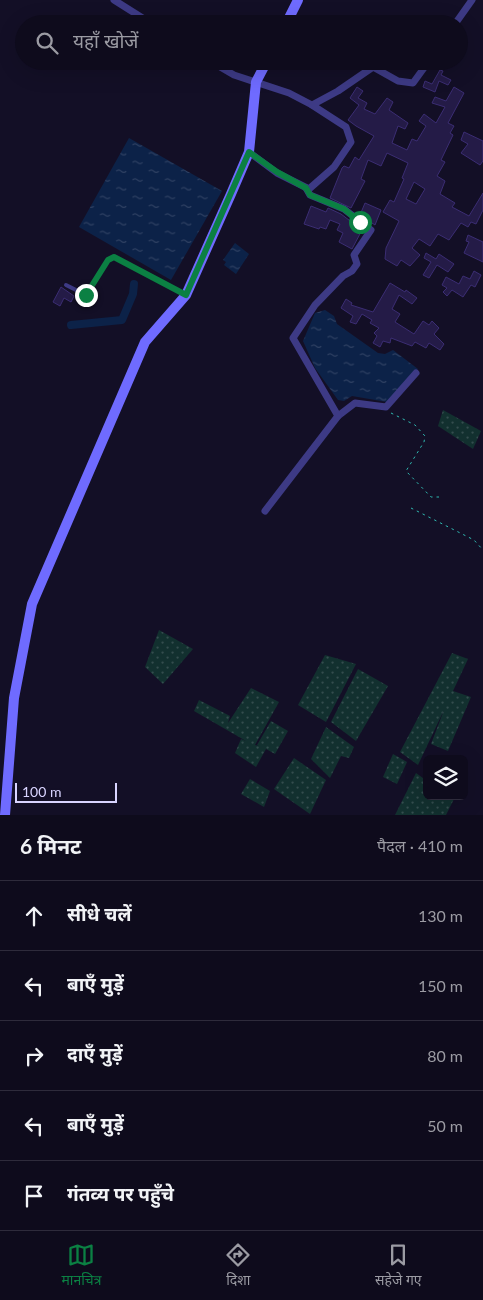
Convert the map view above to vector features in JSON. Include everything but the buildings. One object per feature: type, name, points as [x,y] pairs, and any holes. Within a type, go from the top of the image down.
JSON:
[{"type":"street","points":[[114,0],[138,15]]},
{"type":"street","points":[[290,15],[298,0]]},
{"type":"street","points":[[461,15],[472,0]]},
{"type":"street","points":[[225,70],[234,75],[289,93],[346,127],[351,142],[334,167],[309,189],[306,188]]},
{"type":"street","points":[[5,815],[3,792],[14,698],[32,604],[145,342],[186,295],[249,152],[256,82],[262,70]]},
{"type":"street","points":[[312,105],[338,92],[369,70]]},
{"type":"street","points":[[378,70],[398,81],[413,83],[422,70]]},
{"type":"street","points":[[249,152],[277,172],[306,188],[310,195],[344,209],[371,230],[354,255],[357,264],[352,271],[343,276],[315,305],[294,338],[338,416]]},
{"type":"street","points":[[264,511],[338,416],[355,403],[386,407],[416,373]]},
{"type":"lane","points":[[66,285],[82,296],[86,295],[108,260],[114,257],[186,295]]},
{"type":"path","points":[[386,407],[388,411],[420,429],[425,436],[424,442],[406,471],[431,497],[442,497]]},
{"type":"path","points":[[412,508],[474,540],[483,550]]},
{"type":"green space","points":[[443,410],[481,431],[473,449],[438,426]]},
{"type":"green space","points":[[159,630],[193,649],[163,684],[145,667]]},
{"type":"green space","points":[[452,653],[468,659],[453,691],[471,697],[448,751],[431,744],[444,710],[418,765],[400,752]]},
{"type":"green space","points":[[325,655],[356,664],[326,722],[298,705]]},
{"type":"green space","points":[[358,669],[388,686],[356,741],[331,722]]},
{"type":"green space","points":[[251,688],[279,702],[255,745],[259,746],[257,745],[271,721],[288,731],[275,754],[266,749],[256,767],[235,753],[241,739],[246,741],[194,711],[199,700],[230,716],[228,723]]},
{"type":"green space","points":[[326,727],[354,747],[349,758],[341,756],[330,778],[311,759]]},
{"type":"green space","points":[[393,754],[407,762],[397,784],[383,777]]},
{"type":"green space","points":[[294,758],[326,780],[310,814],[274,789]]},
{"type":"green space","points":[[416,773],[423,778],[423,800],[454,800],[446,815],[395,815]]},
{"type":"green space","points":[[250,779],[270,791],[264,807],[241,794]]},
{"type":"water","points":[[129,138],[222,191],[171,280],[79,227]]},
{"type":"water","points":[[235,243],[249,254],[236,274],[224,265],[226,262],[223,260]]},
{"type":"water","points":[[325,310],[334,316],[337,324],[378,353],[385,354],[393,350],[418,369],[387,402],[352,396],[344,401],[338,400],[315,368],[303,341],[315,313]]},
{"type":"waterway","points":[[71,325],[122,320],[133,294],[134,284]]},
{"type":"route","points":[[86,295],[108,260],[114,257],[186,295],[249,152],[277,172],[306,188],[310,195],[321,200],[328,200],[350,213],[353,218],[360,222]]}]
